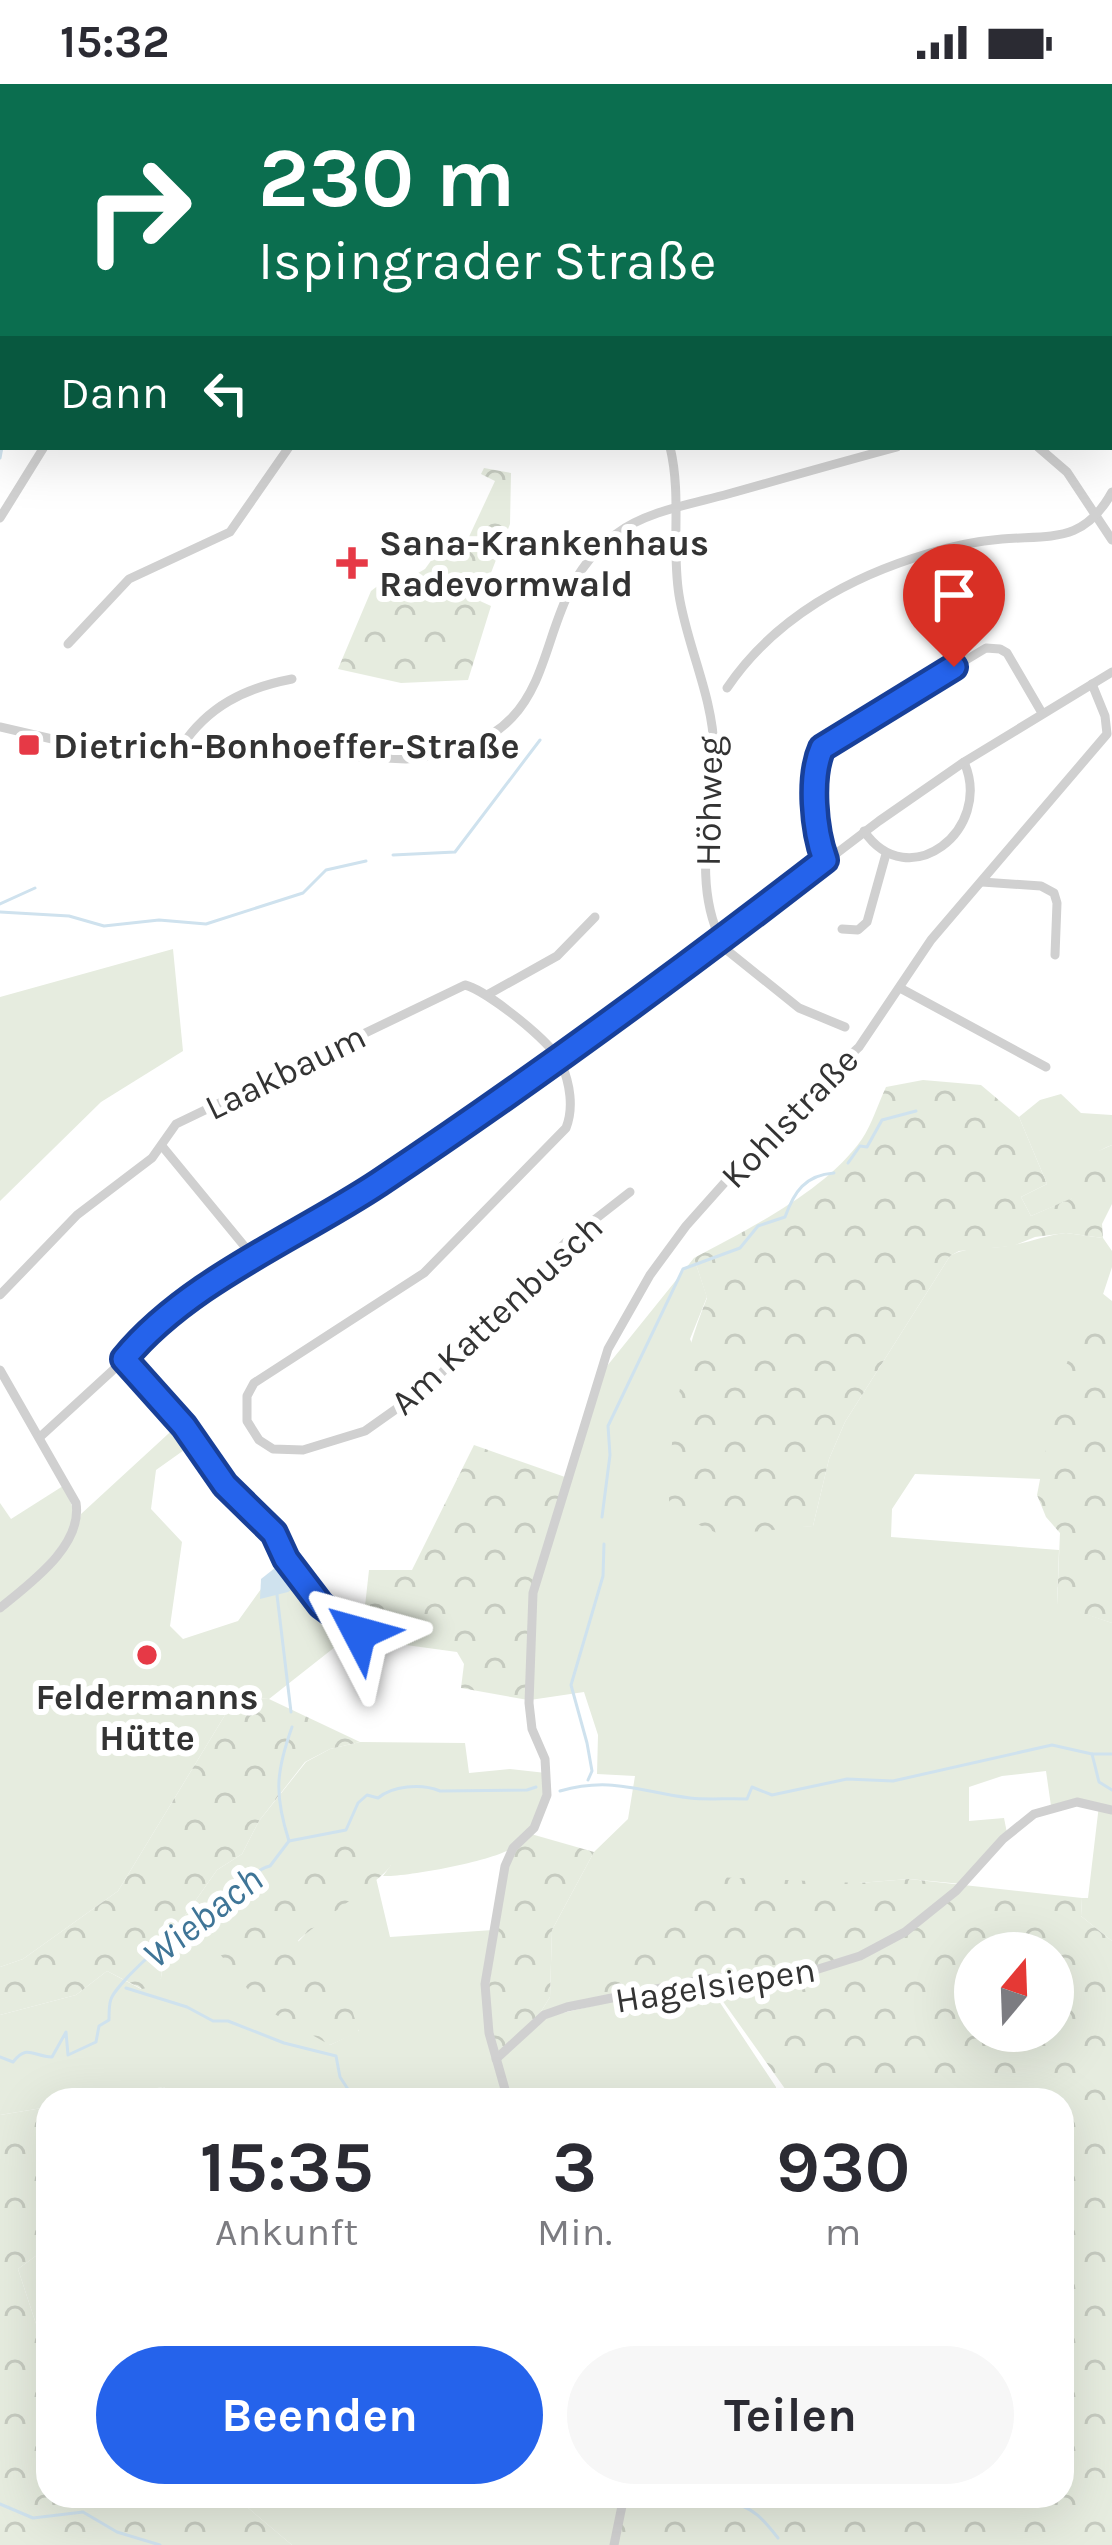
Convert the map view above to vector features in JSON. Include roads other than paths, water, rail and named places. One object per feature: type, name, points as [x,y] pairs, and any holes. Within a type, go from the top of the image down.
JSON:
[{"type":"street","points":[[0,518],[42,450]]},
{"type":"street","points":[[68,644],[129,579],[230,532],[287,450]]},
{"type":"street","name":"Höhweg","points":[[670,450],[678,508],[678,589],[712,734],[705,843],[708,899],[719,942]]},
{"type":"street","points":[[0,727],[65,742],[406,759],[446,756],[476,744],[509,721],[544,667],[567,599],[593,556],[627,527],[678,508],[886,450]]},
{"type":"street","points":[[1041,450],[1067,472],[1112,540]]},
{"type":"street","points":[[728,688],[750,654],[779,629],[883,568],[962,545],[1063,535],[1097,517],[1112,492]]},
{"type":"street","points":[[825,860],[815,764],[831,741],[986,648],[1006,653],[1042,713]]},
{"type":"street","points":[[40,1437],[167,1314],[358,1196],[560,1057],[964,762],[1112,672]]},
{"type":"street","points":[[181,747],[194,727],[224,702],[248,690],[292,680]]},
{"type":"street","name":"Kohlstraße","points":[[496,2059],[484,2005],[487,1962],[508,1858],[534,1828],[548,1786],[545,1759],[530,1720],[533,1593],[600,1371],[619,1324],[701,1208],[777,1124],[859,1048],[931,940],[1107,734],[1092,684]]},
{"type":"street","points":[[864,832],[886,854],[927,854],[955,836],[971,802],[972,783],[964,762]]},
{"type":"street","points":[[842,929],[858,930],[867,922],[886,854]]},
{"type":"street","points":[[982,882],[1041,886],[1054,892],[1055,956]]},
{"type":"street","name":"Laakbaum","points":[[0,1295],[77,1215],[138,1171],[176,1124],[450,989],[465,985],[487,995],[556,956],[595,917]]},
{"type":"street","points":[[719,942],[799,1009],[845,1027]]},
{"type":"street","points":[[901,988],[1046,1067]]},
{"type":"street","points":[[487,995],[560,1057]]},
{"type":"street","name":"Am Kattenbusch","points":[[560,1057],[571,1107],[566,1128],[424,1273],[260,1378],[247,1396],[250,1428],[266,1445],[290,1452],[365,1431],[430,1385],[566,1242],[630,1192]]},
{"type":"street","points":[[162,1146],[255,1259]]},
{"type":"street","points":[[124,1359],[184,1426],[225,1485],[274,1533],[286,1559],[321,1605],[359,1633]]},
{"type":"street","points":[[0,1370],[76,1503],[77,1519],[50,1564],[0,1609]]},
{"type":"street","name":"Hagelsiepen","points":[[496,2059],[544,2015],[567,2007],[706,1979],[812,1971],[860,1956],[892,1940],[956,1891],[1024,1819],[1070,1802],[1112,1810]]},
{"type":"street","points":[[496,2059],[504,2088]]},
{"type":"street","points":[[614,2545],[622,2508]]},
{"type":"water","points":[[280,1564],[298,1585],[260,1599],[261,1579]]},
{"type":"waterway","points":[[0,458],[2,450]]},
{"type":"waterway","points":[[393,855],[455,852],[540,740]]},
{"type":"waterway","points":[[0,912],[69,916],[104,926],[159,920],[206,924],[303,893],[326,870],[366,861]]},
{"type":"waterway","points":[[0,904],[35,888]]},
{"type":"waterway","points":[[848,1163],[860,1146],[867,1147],[882,1120],[916,1111]]},
{"type":"waterway","points":[[602,1517],[610,1455],[608,1426],[683,1269],[740,1248],[758,1226],[785,1217],[808,1181],[834,1173]]},
{"type":"waterway","points":[[588,1780],[592,1771],[587,1743],[571,1685],[603,1576],[604,1544]]},
{"type":"waterway","points":[[277,1595],[291,1712]]},
{"type":"waterway","points":[[289,1841],[279,1783],[292,1727]]},
{"type":"waterway","name":"Wiebach","points":[[560,1791],[611,1785],[690,1798],[747,1799],[752,1787],[772,1795],[847,1779],[893,1781],[1052,1745],[1112,1754]]},
{"type":"waterway","name":"Hagelsiepen","points":[[1092,1754],[1099,1782],[1112,1790]]},
{"type":"waterway","name":"Wiebach","points":[[0,2057],[13,2062],[26,2052],[52,2057],[66,2032],[68,2055],[96,2042],[99,2026],[109,2020],[114,1993],[140,1965],[177,1938],[187,1922],[231,1890],[245,1891],[289,1841],[346,1830],[358,1803],[367,1795],[378,1798],[399,1788],[416,1787],[440,1791],[536,1787]]},
{"type":"waterway","points":[[126,1988],[187,2007],[213,2021],[228,2021],[284,2043],[336,2056],[347,2088]]},
{"type":"waterway","points":[[0,2504],[33,2518],[83,2512],[117,2532],[160,2545]]},
{"type":"waterway","points":[[745,2508],[778,2538]]},
{"type":"place","name":"Sana-Krankenhaus Radevormwald","points":[[352,563]]},
{"type":"place","name":"Dietrich-Bonhoeffer-Straße","points":[[29,745]]},
{"type":"place","name":"Feldermanns Hütte","points":[[147,1655]]}]
